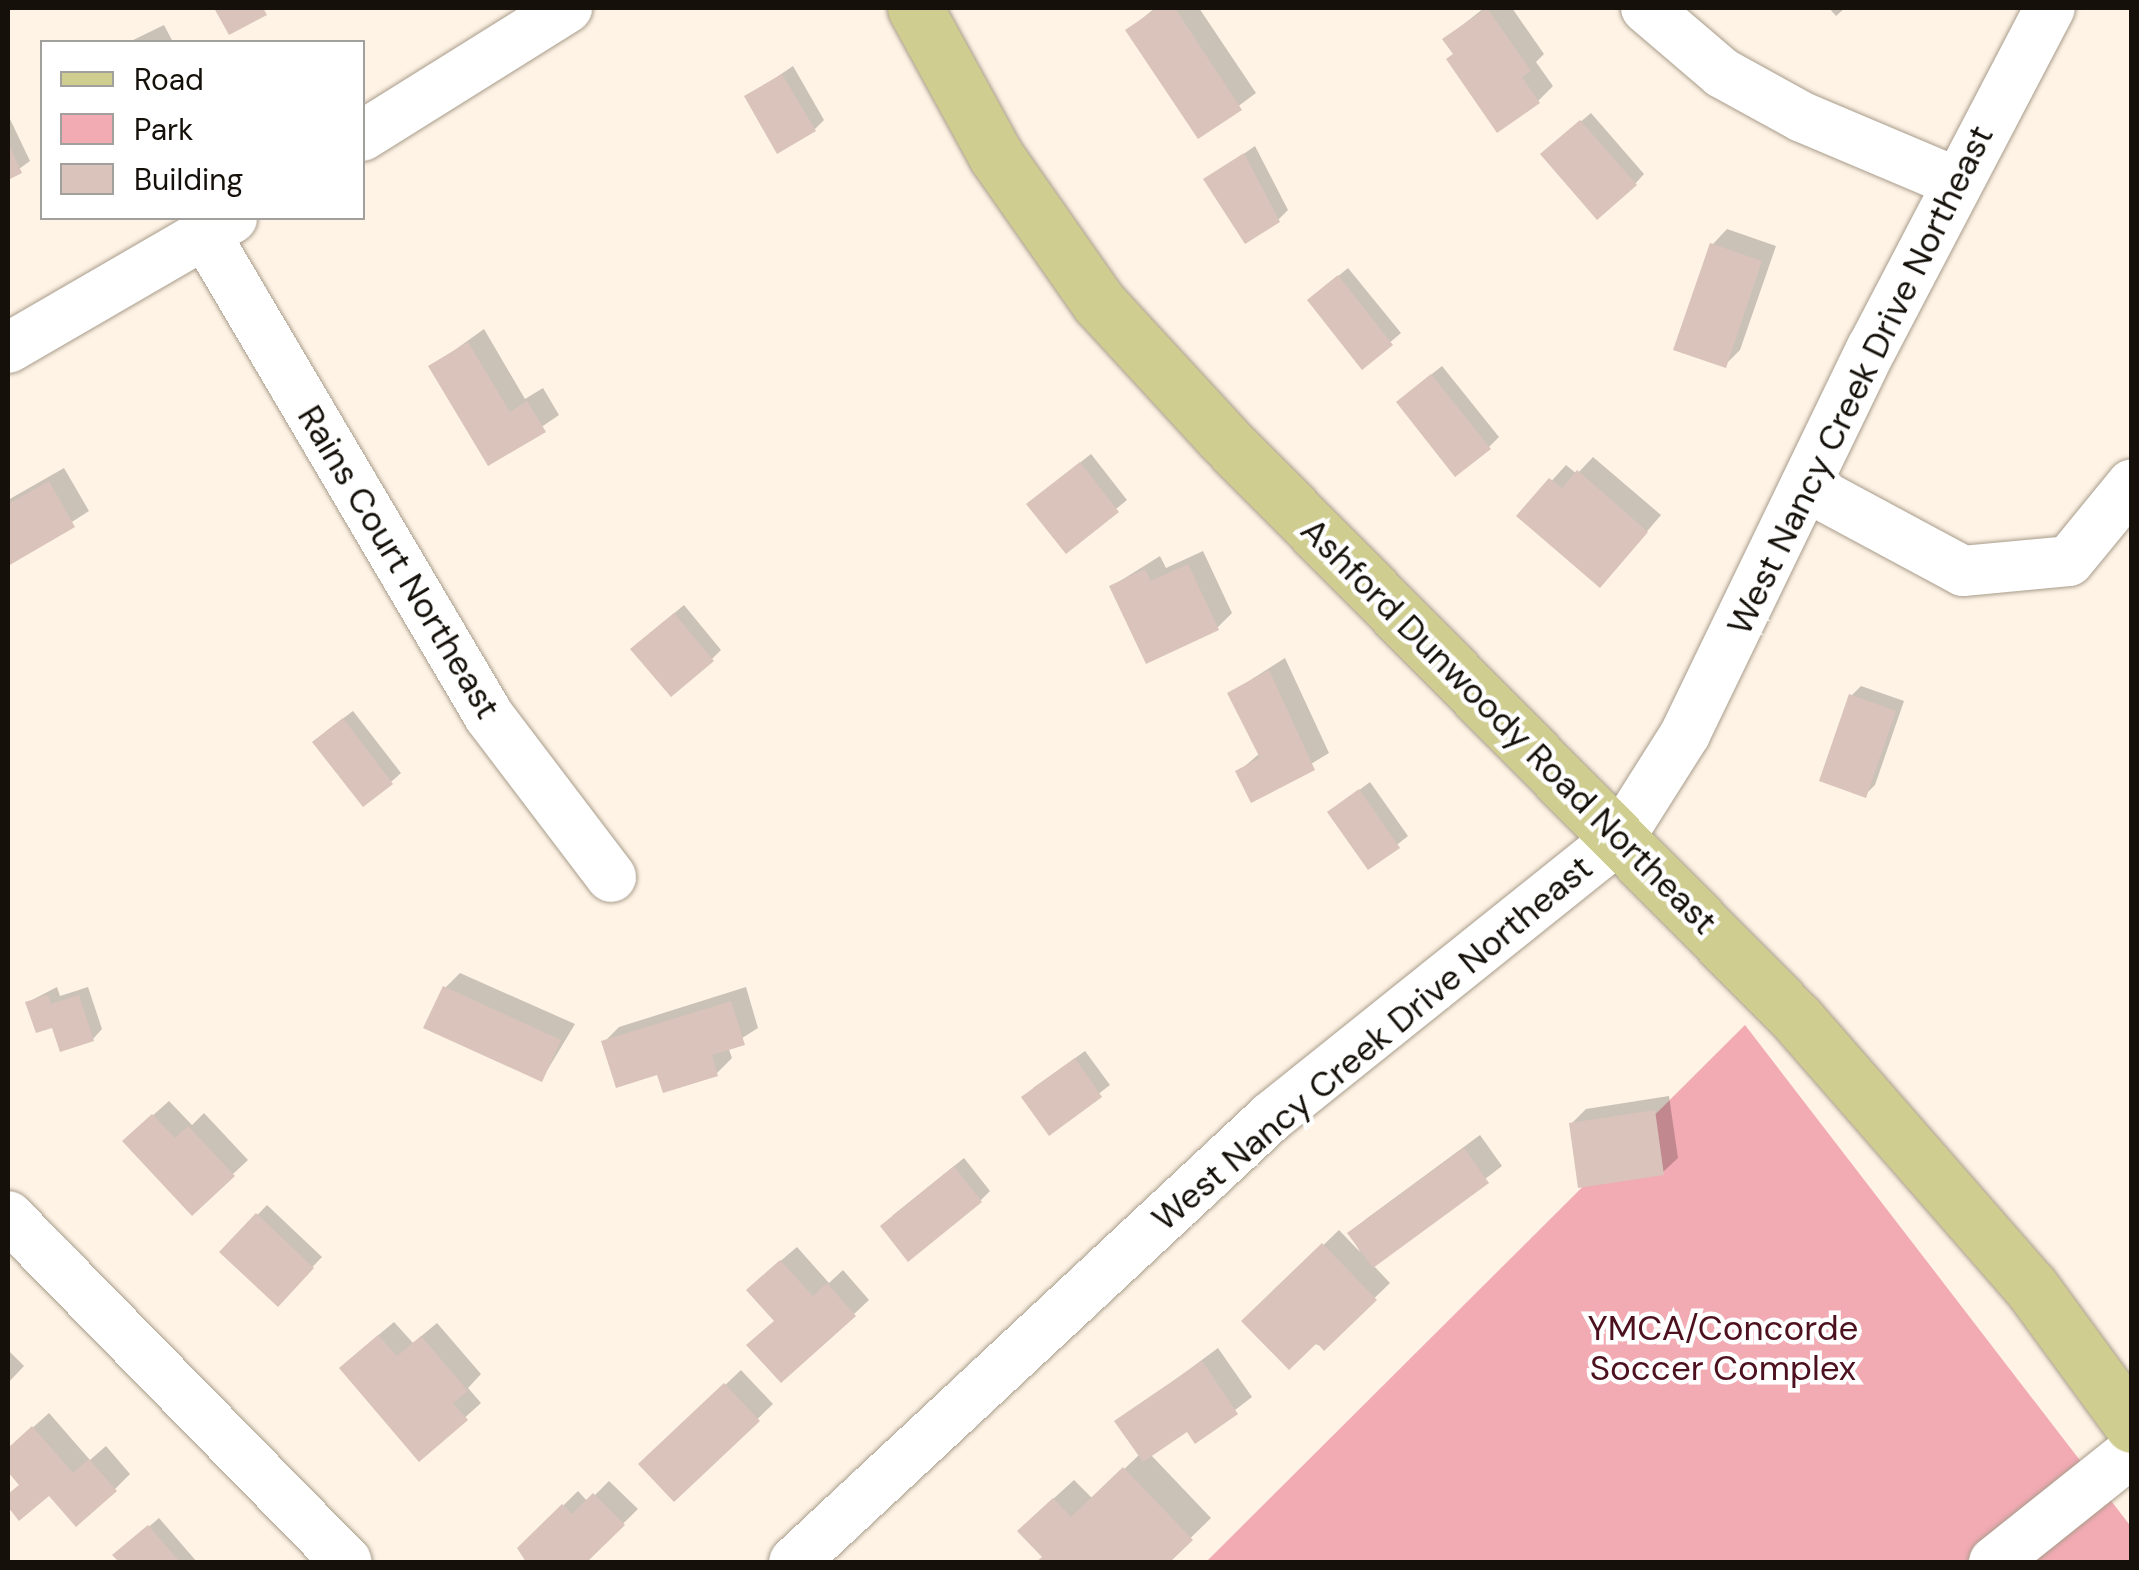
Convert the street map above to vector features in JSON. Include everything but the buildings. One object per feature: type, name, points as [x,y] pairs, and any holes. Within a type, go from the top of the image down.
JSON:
[{"type":"main road","name":"Ashford Dunwoody Road Northeast","points":[[915,8],[996,156],[1100,302],[1223,438],[1798,1019],[2005,1257],[2132,1425]]},
{"type":"street","points":[[365,134],[567,8]]},
{"type":"street","points":[[1646,8],[1738,82],[1802,117],[1956,182]]},
{"type":"street","name":"West Nancy Creek Drive Northeast","points":[[794,1562],[1271,1117],[1620,836],[1685,734],[1956,182],[2050,8]]},
{"type":"street","points":[[8,348],[218,226]]},
{"type":"street","name":"Rains Court Northeast","points":[[218,226],[489,716],[611,878]]},
{"type":"street","points":[[1806,486],[1963,571],[2068,561],[2132,484]]},
{"type":"street","points":[[8,1216],[347,1562]]},
{"type":"street","points":[[1994,1562],[2132,1452]]},
{"type":"green space","name":"YMCA/Concorde Soccer Complex","points":[[1745,1025],[2132,1528],[2131,1562],[1206,1562]]}]
